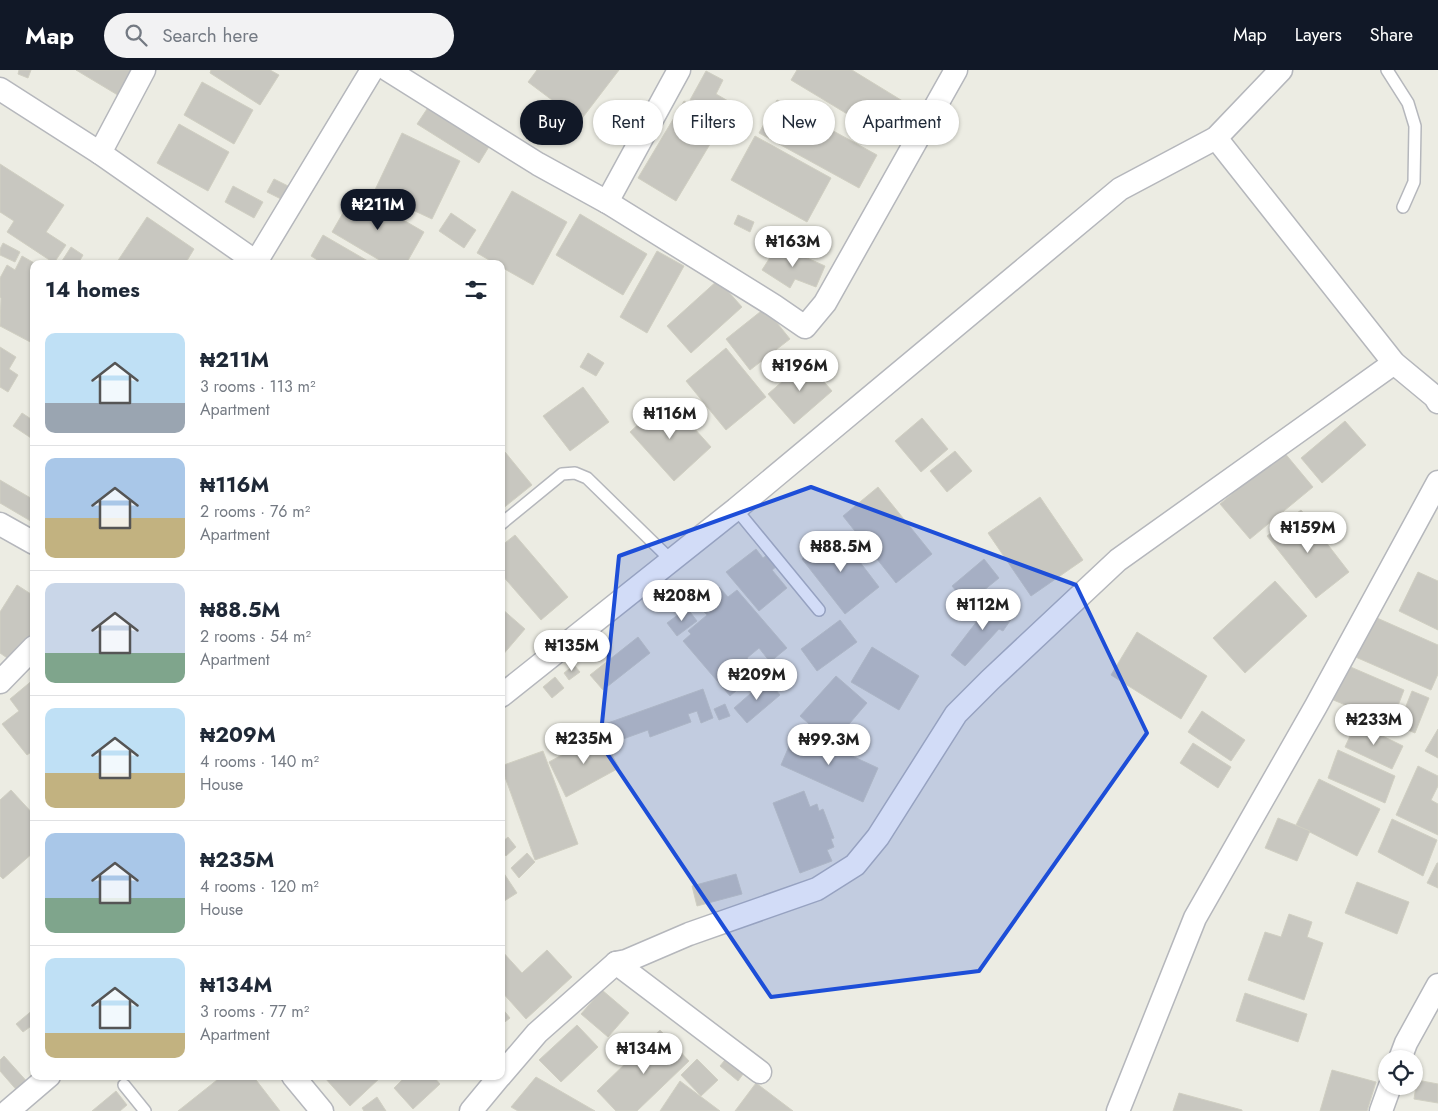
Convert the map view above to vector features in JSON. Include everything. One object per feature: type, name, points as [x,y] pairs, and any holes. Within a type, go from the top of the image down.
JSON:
[{"type":"street","points":[[100,153],[144,70]]},
{"type":"street","points":[[258,260],[372,70]]},
{"type":"street","points":[[388,70],[538,164],[607,202],[773,305],[805,327],[825,303],[956,70]]},
{"type":"street","points":[[607,202],[678,70]]},
{"type":"street","points":[[505,693],[736,509],[1120,189],[1216,138],[1281,70]]},
{"type":"street","points":[[3,97],[100,153],[252,260]]},
{"type":"street","points":[[1216,138],[1394,363],[1435,397],[1438,402]]},
{"type":"street","points":[[505,1071],[538,1033],[616,963],[626,961],[689,934],[817,889],[855,865],[878,837],[956,714],[1111,566],[1394,363]]},
{"type":"street","points":[[1118,1111],[1195,918],[1316,706],[1438,482]]},
{"type":"street","points":[[0,524],[30,541]]},
{"type":"street","points":[[0,682],[30,651]]},
{"type":"street","points":[[616,963],[760,1072]]},
{"type":"street","points":[[1403,1050],[1438,985]]},
{"type":"street","points":[[8,1111],[43,1080]]},
{"type":"street","points":[[296,1080],[322,1111]]},
{"type":"street","points":[[470,1111],[497,1080]]},
{"type":"street","points":[[1381,1111],[1387,1095]]},
{"type":"lane","points":[[1386,70],[1408,103],[1415,126],[1414,182],[1403,207]]},
{"type":"lane","points":[[505,521],[562,474],[575,473],[587,478],[670,560]]},
{"type":"lane","points":[[736,509],[819,610]]},
{"type":"lane","points":[[124,1085],[145,1111]]},
{"type":"highlighted area","points":[[811,487],[1076,585],[1147,733],[979,971],[771,997],[600,743],[619,556]]},
{"type":"building","points":[[19,70],[31,70],[28,78],[18,74]]},
{"type":"building","points":[[76,70],[136,70],[121,97]]},
{"type":"building","points":[[211,70],[270,70],[279,75],[260,105],[210,73]]},
{"type":"building","points":[[537,70],[619,70],[596,100],[593,100],[593,104],[583,117],[583,100],[552,100],[528,82]]},
{"type":"building","points":[[797,70],[852,70],[901,100],[845,100],[845,113],[835,107],[835,100],[824,100],[791,80]]},
{"type":"building","points":[[706,71],[723,80],[716,94],[726,100],[690,100]]},
{"type":"building","points":[[202,82],[253,110],[234,144],[184,115]]},
{"type":"building","points":[[429,106],[490,145],[479,163],[417,124]]},
{"type":"building","points":[[673,119],[673,145],[709,145],[676,201],[638,178],[658,145],[663,145],[663,136]]},
{"type":"building","points":[[179,124],[229,152],[208,191],[157,163]]},
{"type":"building","points":[[763,126],[763,135],[759,133]]},
{"type":"building","points":[[835,132],[845,137],[845,145],[859,145],[877,155],[859,188],[781,145],[835,145]]},
{"type":"building","points":[[402,133],[460,161],[432,219],[374,192]]},
{"type":"building","points":[[755,136],[763,140],[763,145],[771,145],[831,178],[807,222],[731,180],[750,145],[753,145]]},
{"type":"building","points":[[0,164],[64,205],[46,232],[66,245],[56,260],[49,260],[7,232],[14,221],[0,212]]},
{"type":"building","points":[[274,179],[288,186],[281,199],[267,192]]},
{"type":"building","points":[[233,186],[263,202],[254,218],[225,202]]},
{"type":"building","points":[[512,191],[567,222],[533,285],[505,269],[505,260],[489,260],[477,253]]},
{"type":"building","points":[[355,192],[424,232],[408,260],[379,260],[332,232]]},
{"type":"building","points":[[451,213],[476,230],[464,248],[439,231]]},
{"type":"building","points":[[580,214],[647,254],[623,295],[556,255]]},
{"type":"building","points":[[738,215],[754,222],[750,232],[734,224]]},
{"type":"building","points":[[147,217],[194,249],[187,260],[118,260]]},
{"type":"building","points":[[323,235],[366,260],[318,260],[311,256]]},
{"type":"building","points":[[3,243],[20,252],[15,262],[0,255]]},
{"type":"building","points":[[778,245],[825,266],[816,287],[795,279],[790,288],[762,270]]},
{"type":"building","points":[[71,247],[83,255],[80,260],[63,260]]},
{"type":"building","points":[[657,251],[684,266],[647,333],[620,317]]},
{"type":"building","points":[[22,256],[30,261],[30,342],[0,326],[0,278],[7,265],[15,270]]},
{"type":"building","points":[[718,280],[742,307],[691,353],[667,326]]},
{"type":"building","points":[[765,308],[790,339],[750,370],[726,339]]},
{"type":"building","points":[[0,347],[16,357],[9,369],[18,375],[8,392],[0,387]]},
{"type":"building","points":[[726,348],[766,397],[726,430],[686,381]]},
{"type":"building","points":[[588,353],[604,363],[596,376],[580,367]]},
{"type":"building","points":[[806,361],[832,391],[794,424],[768,394]]},
{"type":"building","points":[[583,387],[609,422],[570,451],[543,416]]},
{"type":"building","points":[[667,398],[711,447],[674,481],[630,432]]},
{"type":"building","points":[[22,413],[30,418],[30,437],[13,426]]},
{"type":"building","points":[[922,418],[948,449],[921,472],[895,441]]},
{"type":"building","points":[[1345,421],[1366,445],[1322,483],[1301,458]]},
{"type":"building","points":[[955,451],[972,471],[947,492],[930,471]]},
{"type":"building","points":[[1283,451],[1313,487],[1250,539],[1220,504]]},
{"type":"building","points":[[505,452],[532,485],[505,507]]},
{"type":"building","points":[[0,480],[30,498],[30,521],[0,503]]},
{"type":"building","points":[[878,487],[932,554],[896,583],[843,516]]},
{"type":"building","points":[[1040,497],[1083,560],[1031,596],[988,533]]},
{"type":"building","points":[[1301,510],[1349,572],[1316,598],[1267,536]]},
{"type":"building","points":[[837,532],[879,587],[845,614],[802,559]]},
{"type":"building","points":[[515,535],[568,597],[541,620],[505,579],[505,543]]},
{"type":"building","points":[[756,549],[763,558],[767,555],[776,567],[772,570],[787,588],[759,611],[726,572]]},
{"type":"building","points":[[984,559],[999,578],[967,604],[952,586]]},
{"type":"building","points":[[1418,572],[1438,581],[1438,630],[1399,611]]},
{"type":"building","points":[[1275,581],[1307,616],[1245,673],[1213,638]]},
{"type":"building","points":[[17,585],[30,593],[30,635],[13,662],[0,653],[0,612]]},
{"type":"building","points":[[719,587],[728,597],[737,590],[787,648],[770,662],[759,648],[747,658],[758,672],[730,696],[683,641],[691,634],[688,631],[707,615],[698,605]]},
{"type":"building","points":[[990,598],[1014,615],[1003,631],[999,629],[965,666],[951,655],[981,616],[979,615]]},
{"type":"building","points":[[687,608],[697,621],[677,636],[667,623]]},
{"type":"building","points":[[505,612],[525,629],[505,652]]},
{"type":"building","points":[[1368,614],[1438,645],[1438,674],[1431,690],[1351,655]]},
{"type":"building","points":[[840,620],[857,642],[817,671],[801,649]]},
{"type":"building","points":[[1137,632],[1207,676],[1181,719],[1111,675]]},
{"type":"building","points":[[638,637],[650,653],[603,690],[590,675]]},
{"type":"building","points":[[872,647],[919,676],[899,710],[851,682]]},
{"type":"building","points":[[574,665],[580,672],[569,680],[564,673]]},
{"type":"building","points":[[1346,665],[1404,690],[1391,724],[1331,699]]},
{"type":"building","points":[[836,676],[867,703],[832,744],[800,716]]},
{"type":"building","points":[[555,677],[564,688],[552,698],[543,687]]},
{"type":"building","points":[[767,679],[780,695],[747,723],[734,708]]},
{"type":"building","points":[[30,682],[30,753],[27,755],[2,724],[19,711],[10,699]]},
{"type":"building","points":[[703,689],[713,718],[701,723],[697,711],[688,714],[691,722],[650,737],[648,730],[612,743],[605,724]]},
{"type":"building","points":[[1412,691],[1429,698],[1415,733],[1398,726]]},
{"type":"building","points":[[725,704],[730,716],[719,720],[714,709]]},
{"type":"building","points":[[1202,711],[1245,740],[1231,761],[1188,732]]},
{"type":"building","points":[[1356,723],[1403,746],[1392,769],[1345,747]]},
{"type":"building","points":[[1438,729],[1438,758],[1425,751]]},
{"type":"building","points":[[796,730],[878,768],[863,802],[781,765]]},
{"type":"building","points":[[601,734],[619,768],[566,797],[549,762]]},
{"type":"building","points":[[1193,743],[1231,767],[1218,788],[1180,763]]},
{"type":"building","points":[[1338,750],[1395,776],[1385,803],[1328,778]]},
{"type":"building","points":[[543,751],[578,844],[535,860],[505,777],[505,765]]},
{"type":"building","points":[[1418,766],[1438,776],[1438,786],[1431,800],[1438,804],[1438,835],[1396,815]]},
{"type":"building","points":[[1319,779],[1380,809],[1357,856],[1296,825]]},
{"type":"building","points":[[11,790],[30,811],[30,855],[3,879],[0,876],[0,800]]},
{"type":"building","points":[[804,791],[810,807],[817,804],[819,811],[823,809],[834,838],[831,839],[834,847],[827,850],[832,861],[800,873],[773,803]]},
{"type":"building","points":[[1278,818],[1310,831],[1297,861],[1265,848]]},
{"type":"building","points":[[1392,819],[1437,840],[1423,876],[1378,852]]},
{"type":"building","points":[[508,837],[516,847],[506,856],[505,855],[505,840]]},
{"type":"building","points":[[527,853],[535,862],[519,878],[511,868]]},
{"type":"building","points":[[1438,863],[1438,888],[1427,883]]},
{"type":"building","points":[[736,874],[742,894],[697,906],[692,886]]},
{"type":"building","points":[[505,875],[517,893],[505,900]]},
{"type":"building","points":[[1357,882],[1409,902],[1397,934],[1345,913]]},
{"type":"building","points":[[1289,914],[1312,922],[1307,937],[1323,943],[1304,1000],[1248,980],[1265,932],[1281,937]]},
{"type":"building","points":[[547,950],[572,977],[526,1019],[505,995],[505,954],[522,973]]},
{"type":"building","points":[[602,990],[629,1013],[608,1037],[581,1014]]},
{"type":"building","points":[[1245,993],[1307,1014],[1298,1042],[1236,1021]]},
{"type":"building","points":[[30,1012],[30,1027],[23,1032],[16,1024]]},
{"type":"building","points":[[505,1012],[510,1018],[505,1022]]},
{"type":"building","points":[[577,1025],[598,1047],[561,1082],[539,1060]]},
{"type":"building","points":[[660,1030],[689,1061],[637,1111],[616,1111],[597,1091]]},
{"type":"building","points":[[729,1055],[746,1070],[738,1081],[720,1066]]},
{"type":"building","points":[[4,1056],[30,1085],[20,1094],[0,1071],[0,1060]]},
{"type":"building","points":[[697,1059],[718,1080],[701,1096],[681,1075]]},
{"type":"building","points":[[1332,1070],[1376,1082],[1367,1111],[1320,1111]]},
{"type":"building","points":[[536,1077],[595,1111],[518,1111],[511,1107]]},
{"type":"building","points":[[217,1080],[256,1080],[280,1111],[178,1111]]},
{"type":"building","points":[[327,1080],[378,1080],[350,1106]]},
{"type":"building","points":[[402,1080],[436,1080],[440,1084],[413,1109],[394,1088]]},
{"type":"building","points":[[680,1081],[720,1111],[660,1111]]},
{"type":"building","points":[[1423,1081],[1438,1084],[1438,1103],[1414,1099],[1415,1095],[1423,1095]]},
{"type":"building","points":[[756,1083],[793,1111],[735,1111]]},
{"type":"building","points":[[116,1091],[127,1105],[120,1111],[92,1111]]},
{"type":"building","points":[[1179,1093],[1242,1110],[1242,1111],[1173,1111]]},
{"type":"building","points":[[377,1097],[386,1111],[364,1111],[362,1108]]}]
